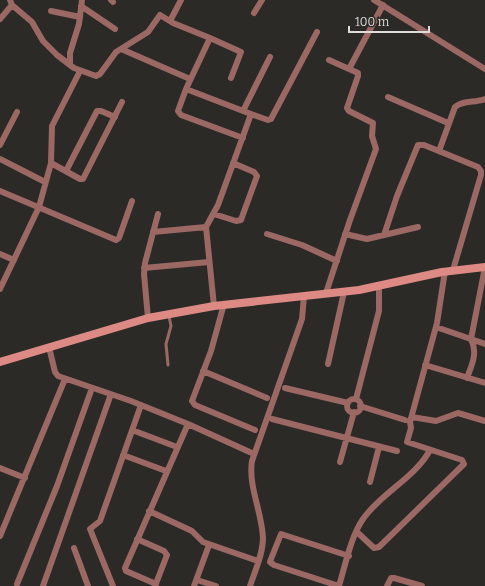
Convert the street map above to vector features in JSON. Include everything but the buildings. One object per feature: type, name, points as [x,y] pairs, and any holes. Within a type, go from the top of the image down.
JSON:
[{"type":"street","points":[[170,21],[181,0]]},
{"type":"street","points":[[254,13],[262,0]]},
{"type":"street","points":[[374,0],[485,69]]},
{"type":"street","points":[[0,19],[11,2],[32,22],[39,35],[48,46],[70,65],[80,71],[93,76],[98,76],[109,60],[121,49],[148,32],[160,15],[170,21],[241,52],[231,78]]},
{"type":"street","points":[[70,65],[70,53],[80,17],[82,3]]},
{"type":"street","points":[[82,3],[115,29]]},
{"type":"street","points":[[349,69],[383,5]]},
{"type":"street","points":[[51,11],[80,17]]},
{"type":"street","points":[[186,89],[268,120],[271,119],[318,32]]},
{"type":"street","points":[[210,38],[178,108],[179,113],[242,138]]},
{"type":"street","points":[[121,49],[190,79]]},
{"type":"street","points":[[244,111],[270,57]]},
{"type":"street","points":[[326,294],[345,234],[376,146],[372,136],[373,123],[347,110],[358,74],[329,60]]},
{"type":"street","points":[[1,285],[40,207],[45,182],[51,163],[52,126],[80,71]]},
{"type":"street","points":[[388,97],[448,123]]},
{"type":"street","points":[[439,151],[453,110],[459,104],[485,99]]},
{"type":"street","points":[[51,163],[80,179],[84,178],[122,102]]},
{"type":"street","points":[[66,171],[97,112],[101,111],[115,117]]},
{"type":"street","points":[[0,145],[17,112]]},
{"type":"street","points":[[214,306],[206,227],[214,214],[251,114]]},
{"type":"street","points":[[357,532],[374,548],[379,547],[464,464],[462,460],[408,443],[412,416],[436,327],[449,271],[482,182],[480,169],[422,144],[416,147],[397,196],[384,236]]},
{"type":"street","points":[[0,159],[45,182]]},
{"type":"street","points":[[214,214],[236,221],[240,220],[242,217],[257,176],[254,172],[233,163]]},
{"type":"street","points":[[0,190],[116,240],[119,238],[132,201]]},
{"type":"street","points":[[148,318],[144,268],[158,214]]},
{"type":"street","points":[[153,232],[206,227]]},
{"type":"street","points":[[345,234],[361,239],[384,236],[418,228]]},
{"type":"street","points":[[267,234],[302,245],[337,261]]},
{"type":"street","points":[[0,254],[14,260]]},
{"type":"street","points":[[144,268],[209,262]]},
{"type":"street","points":[[0,362],[148,318],[168,314],[224,304],[344,292],[449,271],[485,267],[471,339],[475,346],[475,353],[467,378]]},
{"type":"street","points":[[379,285],[379,311],[356,399],[360,406],[405,420]]},
{"type":"street","points":[[328,364],[344,292]]},
{"type":"street","points":[[250,586],[263,544],[259,510],[251,476],[254,454],[302,319],[304,296]]},
{"type":"street","points":[[224,304],[211,351],[192,399],[193,404],[255,430]]},
{"type":"street","points":[[436,327],[485,344]]},
{"type":"street","points":[[49,347],[56,374],[65,379],[142,405],[254,454]]},
{"type":"street","points":[[425,365],[485,383]]},
{"type":"street","points":[[203,370],[267,398]]},
{"type":"street","points":[[0,536],[65,379]]},
{"type":"street","points":[[17,584],[57,486],[92,388]]},
{"type":"street","points":[[285,388],[348,403]]},
{"type":"street","points":[[43,586],[111,394]]},
{"type":"street","points":[[348,403],[350,400],[356,399]]},
{"type":"street","points":[[348,403],[348,409],[354,412]]},
{"type":"street","points":[[113,586],[90,529],[100,521],[142,405]]},
{"type":"street","points":[[340,462],[354,412],[358,410],[360,406]]},
{"type":"street","points":[[412,416],[436,421],[458,413],[485,421]]},
{"type":"street","points":[[272,419],[397,451]]},
{"type":"street","points":[[137,539],[164,551],[167,555],[155,585],[125,570],[137,539],[166,471],[188,424]]},
{"type":"street","points":[[132,430],[177,447]]},
{"type":"street","points":[[370,482],[379,446]]},
{"type":"street","points":[[349,556],[280,534],[270,562],[274,565],[339,586],[363,518],[422,462],[430,450]]},
{"type":"street","points":[[123,455],[166,471]]},
{"type":"street","points":[[0,468],[25,478]]},
{"type":"street","points":[[149,511],[192,531],[200,540],[209,545],[258,561]]},
{"type":"street","points":[[263,544],[274,548]]},
{"type":"street","points":[[209,545],[195,583],[216,586]]},
{"type":"street","points":[[74,548],[88,586]]},
{"type":"street","points":[[261,551],[272,555]]},
{"type":"street","points":[[387,586],[391,578],[394,578],[422,586]]},
{"type":"lane","points":[[168,314],[171,326],[166,344],[168,365]]}]
